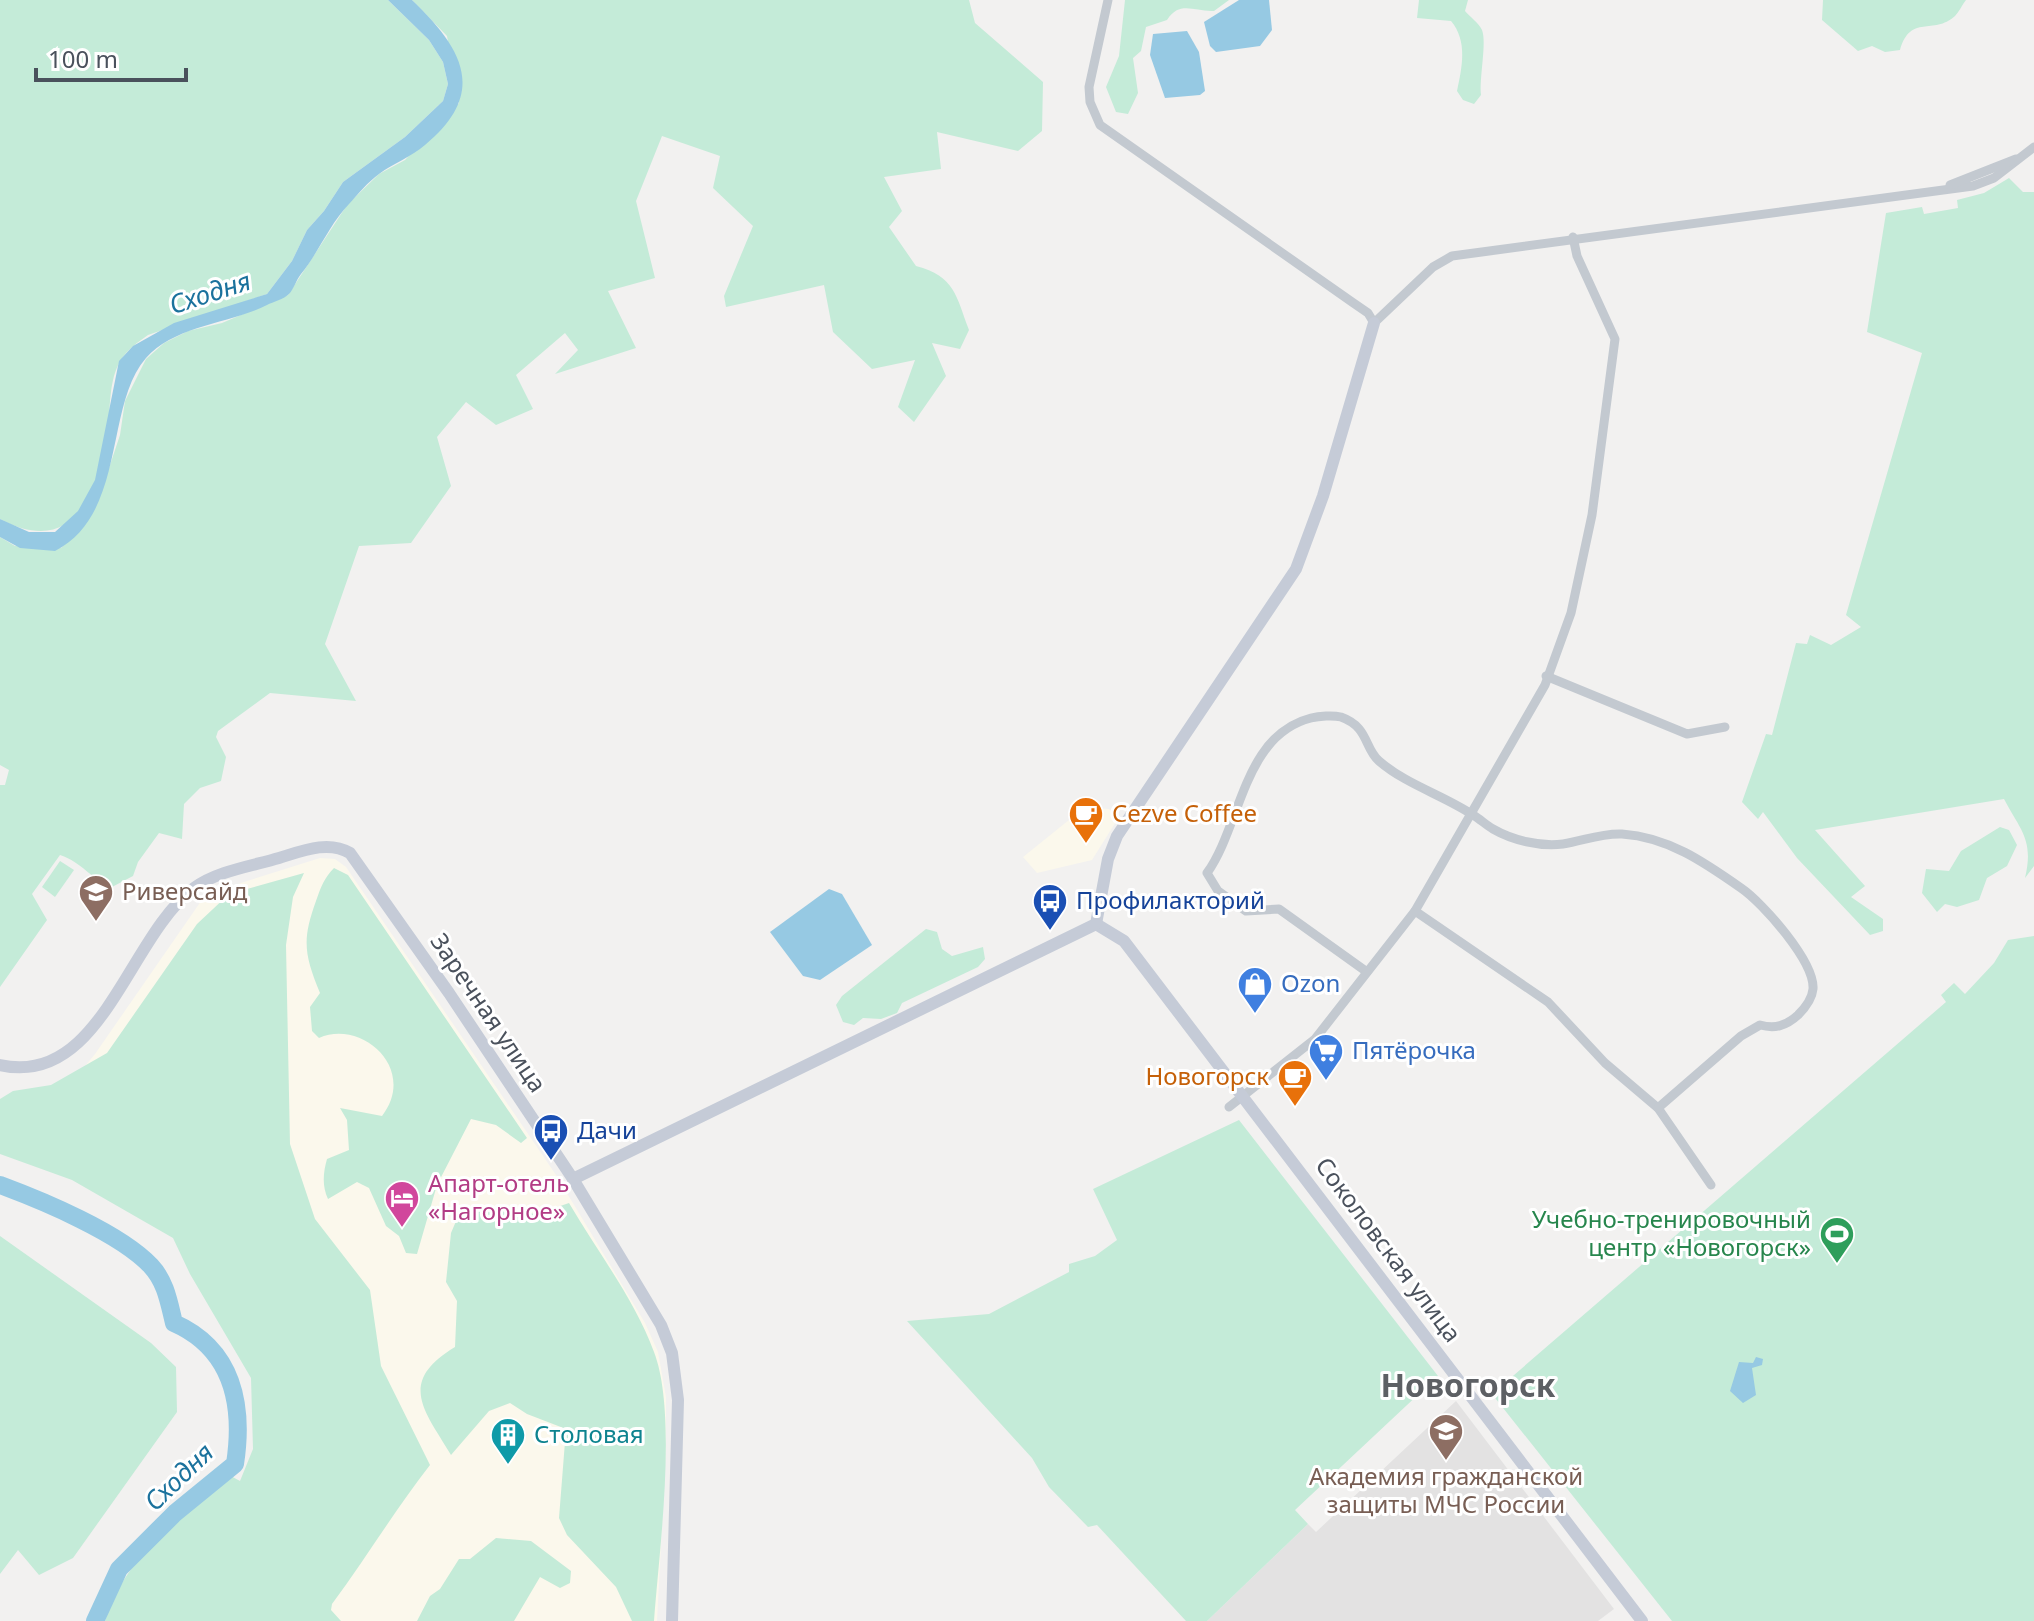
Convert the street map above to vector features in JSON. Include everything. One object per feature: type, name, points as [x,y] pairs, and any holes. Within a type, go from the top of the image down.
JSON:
[{"type":"street","points":[[1108,0],[1089,87],[1090,102],[1100,125],[1368,313],[1374,323]]},
{"type":"street","points":[[573,1179],[1096,924],[1108,859],[1117,836],[1304,554],[1374,323],[1433,267],[1452,256],[1573,237],[1940,189],[2016,159],[2034,147]]},
{"type":"street","points":[[1229,1107],[1315,1039],[1415,911],[1545,685],[1571,613],[1592,515],[1615,339],[1577,256],[1573,237]]},
{"type":"street","points":[[1546,676],[1687,734],[1725,727]]},
{"type":"street","points":[[1367,972],[1279,909],[1246,911],[1209,882],[1207,873],[1224,843],[1258,762],[1272,741],[1293,725],[1312,718],[1338,716],[1363,733],[1379,761],[1413,784],[1473,814],[1491,828],[1519,840],[1561,844],[1589,837],[1623,834],[1658,841],[1683,851],[1748,893],[1805,962],[1813,992],[1806,1006],[1790,1022],[1769,1027],[1760,1025],[1741,1036],[1658,1108]]},
{"type":"street","name":"Заречная улица","points":[[0,1065],[35,1068],[50,1064],[75,1047],[167,916],[193,888],[251,866],[312,849],[333,847],[350,853],[573,1179],[642,1291],[672,1353],[678,1400],[679,1446],[672,1621]]},
{"type":"street","points":[[1415,911],[1548,1002],[1605,1063],[1658,1108],[1711,1185]]},
{"type":"street","name":"Соколовская улица","points":[[1096,924],[1124,941],[1642,1621]]},
{"type":"shaded area","points":[[1085,807],[1109,809],[1119,817],[1092,860],[1037,873],[1023,857]]},
{"type":"shaded area","name":"Апарт-отель «Нагорное»","points":[[320,858],[335,859],[346,867],[556,1175],[645,1323],[658,1352],[666,1397],[666,1448],[657,1621],[326,1621],[257,1302],[48,1111],[95,1054],[206,894]]},
{"type":"shaded area","name":"Академия гражданской защиты МЧС России","points":[[1456,1401],[1614,1609],[1598,1621],[1207,1621],[1308,1524],[1316,1532]]},
{"type":"green space","points":[[0,0],[388,0],[429,40],[443,62],[448,84],[443,101],[405,137],[343,182],[307,230],[292,261],[267,294],[148,335],[126,353],[114,377],[103,456],[88,498],[77,514],[63,525],[46,531],[25,529],[0,519]]},
{"type":"green space","points":[[412,0],[969,0],[975,23],[1043,82],[1042,131],[1018,151],[937,132],[941,169],[884,177],[902,211],[889,227],[916,266],[939,275],[952,289],[969,330],[960,349],[932,343],[946,376],[914,422],[898,407],[915,360],[872,369],[833,332],[824,285],[726,307],[724,296],[753,226],[713,188],[720,156],[662,136],[636,201],[655,278],[608,291],[636,348],[555,374],[578,350],[565,333],[516,375],[533,409],[496,425],[466,402],[437,437],[451,486],[411,543],[359,546],[325,644],[356,701],[270,693],[218,731],[216,737],[226,757],[221,781],[200,788],[184,804],[182,839],[159,833],[138,862],[133,876],[112,887],[60,855],[32,894],[47,920],[0,987],[0,785],[5,785],[9,770],[0,765],[0,537],[15,546],[61,548],[84,525],[99,498],[120,435],[125,401],[146,359],[164,343],[188,331],[222,323],[288,295],[347,205],[379,174],[405,160],[459,103],[447,36]]},
{"type":"green space","points":[[1125,0],[1229,0],[1214,11],[1177,10],[1167,20],[1146,27],[1141,51],[1133,58],[1138,93],[1128,114],[1116,112],[1106,87],[1119,56]]},
{"type":"green space","points":[[1419,0],[1468,0],[1465,11],[1479,25],[1483,36],[1481,95],[1474,104],[1463,100],[1457,91],[1462,46],[1456,29],[1451,21],[1417,18]]},
{"type":"green space","points":[[1823,0],[1966,0],[1947,22],[1916,28],[1910,32],[1900,50],[1885,52],[1872,46],[1858,51],[1822,20]]},
{"type":"green space","points":[[2009,178],[2023,192],[2034,192],[2034,866],[2025,878],[2027,845],[2004,799],[1815,830],[1865,886],[1851,897],[1883,919],[1883,931],[1870,935],[1797,858],[1763,812],[1758,819],[1742,802],[1766,734],[1772,735],[1796,643],[1807,644],[1810,635],[1831,645],[1861,627],[1846,615],[1922,353],[1867,332],[1886,213],[1922,207],[1924,214],[1958,208],[1957,200],[1984,193]]},
{"type":"green space","points":[[2000,827],[2009,830],[2017,845],[2007,866],[1987,878],[1979,900],[1957,907],[1945,904],[1937,912],[1922,893],[1926,869],[1949,871],[1961,851]]},
{"type":"green space","points":[[60,861],[74,870],[55,897],[42,887]]},
{"type":"green space","points":[[334,868],[348,875],[527,1138],[521,1143],[496,1125],[471,1119],[437,1185],[417,1254],[406,1253],[399,1236],[386,1226],[369,1188],[357,1182],[328,1199],[325,1189],[327,1159],[349,1150],[347,1120],[340,1108],[382,1116],[391,1098],[393,1081],[389,1066],[380,1052],[367,1042],[336,1034],[319,1038],[312,1031],[310,1007],[320,993],[308,957],[307,937],[320,891]]},
{"type":"green space","points":[[304,873],[293,897],[286,945],[290,1144],[315,1219],[370,1290],[381,1366],[430,1465],[332,1604],[331,1610],[341,1621],[105,1621],[125,1578],[156,1540],[229,1475],[240,1481],[253,1449],[251,1378],[190,1274],[173,1238],[72,1180],[0,1154],[0,1099],[13,1091],[51,1085],[107,1053],[197,924],[229,894]]},
{"type":"green space","points":[[926,929],[937,932],[942,949],[952,956],[983,947],[985,959],[978,967],[902,1003],[897,1013],[881,1019],[863,1018],[854,1025],[843,1022],[836,1005],[842,996]]},
{"type":"green space","name":"Учебно-тренировочный центр «Новогорск»","points":[[2034,936],[2034,1621],[1672,1621],[1492,1394],[1946,1002],[1941,995],[1954,983],[1965,994],[1994,963],[2008,940]]},
{"type":"green space","points":[[1239,1120],[1438,1376],[1295,1510],[1308,1524],[1207,1621],[1186,1621],[1097,1525],[1088,1527],[1049,1487],[1032,1458],[907,1321],[989,1314],[1069,1272],[1069,1264],[1095,1256],[1117,1240],[1093,1189]]},
{"type":"green space","points":[[569,1203],[637,1314],[654,1352],[661,1379],[665,1411],[665,1484],[654,1621],[632,1621],[616,1587],[567,1535],[559,1518],[566,1429],[527,1414],[510,1403],[489,1411],[451,1455],[432,1424],[421,1397],[426,1372],[455,1347],[457,1301],[446,1282],[451,1233],[462,1207],[537,1214]]},
{"type":"green space","points":[[0,1236],[151,1343],[176,1367],[177,1412],[73,1558],[39,1575],[18,1550],[0,1574]]},
{"type":"green space","points":[[496,1538],[531,1541],[571,1571],[570,1583],[560,1588],[540,1577],[514,1621],[417,1621],[430,1596],[440,1589],[459,1559],[470,1559]]},
{"type":"water","points":[[388,0],[412,0],[444,35],[455,53],[462,88],[457,107],[445,126],[420,149],[379,174],[360,192],[342,212],[287,296],[172,338],[146,358],[133,379],[124,403],[112,459],[94,512],[78,534],[55,551],[20,548],[0,537],[0,519],[29,532],[55,532],[78,511],[95,480],[119,361],[133,346],[174,323],[267,294],[292,261],[307,230],[343,182],[405,137],[443,101],[448,84],[443,62],[429,40]]},
{"type":"water","points":[[1239,0],[1269,0],[1272,30],[1260,46],[1216,52],[1210,46],[1204,22]]},
{"type":"water","points":[[1187,31],[1199,52],[1205,91],[1200,95],[1165,98],[1150,55],[1153,34]]},
{"type":"water","points":[[829,889],[842,894],[872,945],[820,980],[803,976],[770,932]]},
{"type":"water","points":[[1756,1357],[1763,1359],[1762,1365],[1752,1368],[1756,1395],[1743,1403],[1730,1391],[1739,1362],[1753,1363]]},
{"type":"waterway","name":"Сходня","points":[[0,1185],[101,1230],[151,1266],[164,1286],[174,1323],[194,1334],[222,1363],[235,1400],[238,1421],[235,1464],[175,1513],[119,1569],[95,1621]]},
{"type":"place","name":"Cezve Coffee","points":[[1086,845]]},
{"type":"place","name":"Риверсайд","points":[[96,923]]},
{"type":"place","name":"Профилакторий","points":[[1050,932]]},
{"type":"place","name":"Ozon","points":[[1255,1015]]},
{"type":"place","name":"Пятёрочка","points":[[1326,1082]]},
{"type":"place","name":"Новогорск","points":[[1295,1108]]},
{"type":"place","name":"Дачи","points":[[551,1162]]},
{"type":"place","name":"Апарт-отель «Нагорное»","points":[[402,1229]]},
{"type":"place","name":"Учебно-тренировочный центр «Новогорск»","points":[[1837,1265]]},
{"type":"place","name":"Академия гражданской защиты МЧС России","points":[[1446,1462]]},
{"type":"place","name":"Столовая","points":[[508,1466]]},
{"type":"district","name":"Новогорск","points":[[1468,1386]]}]
